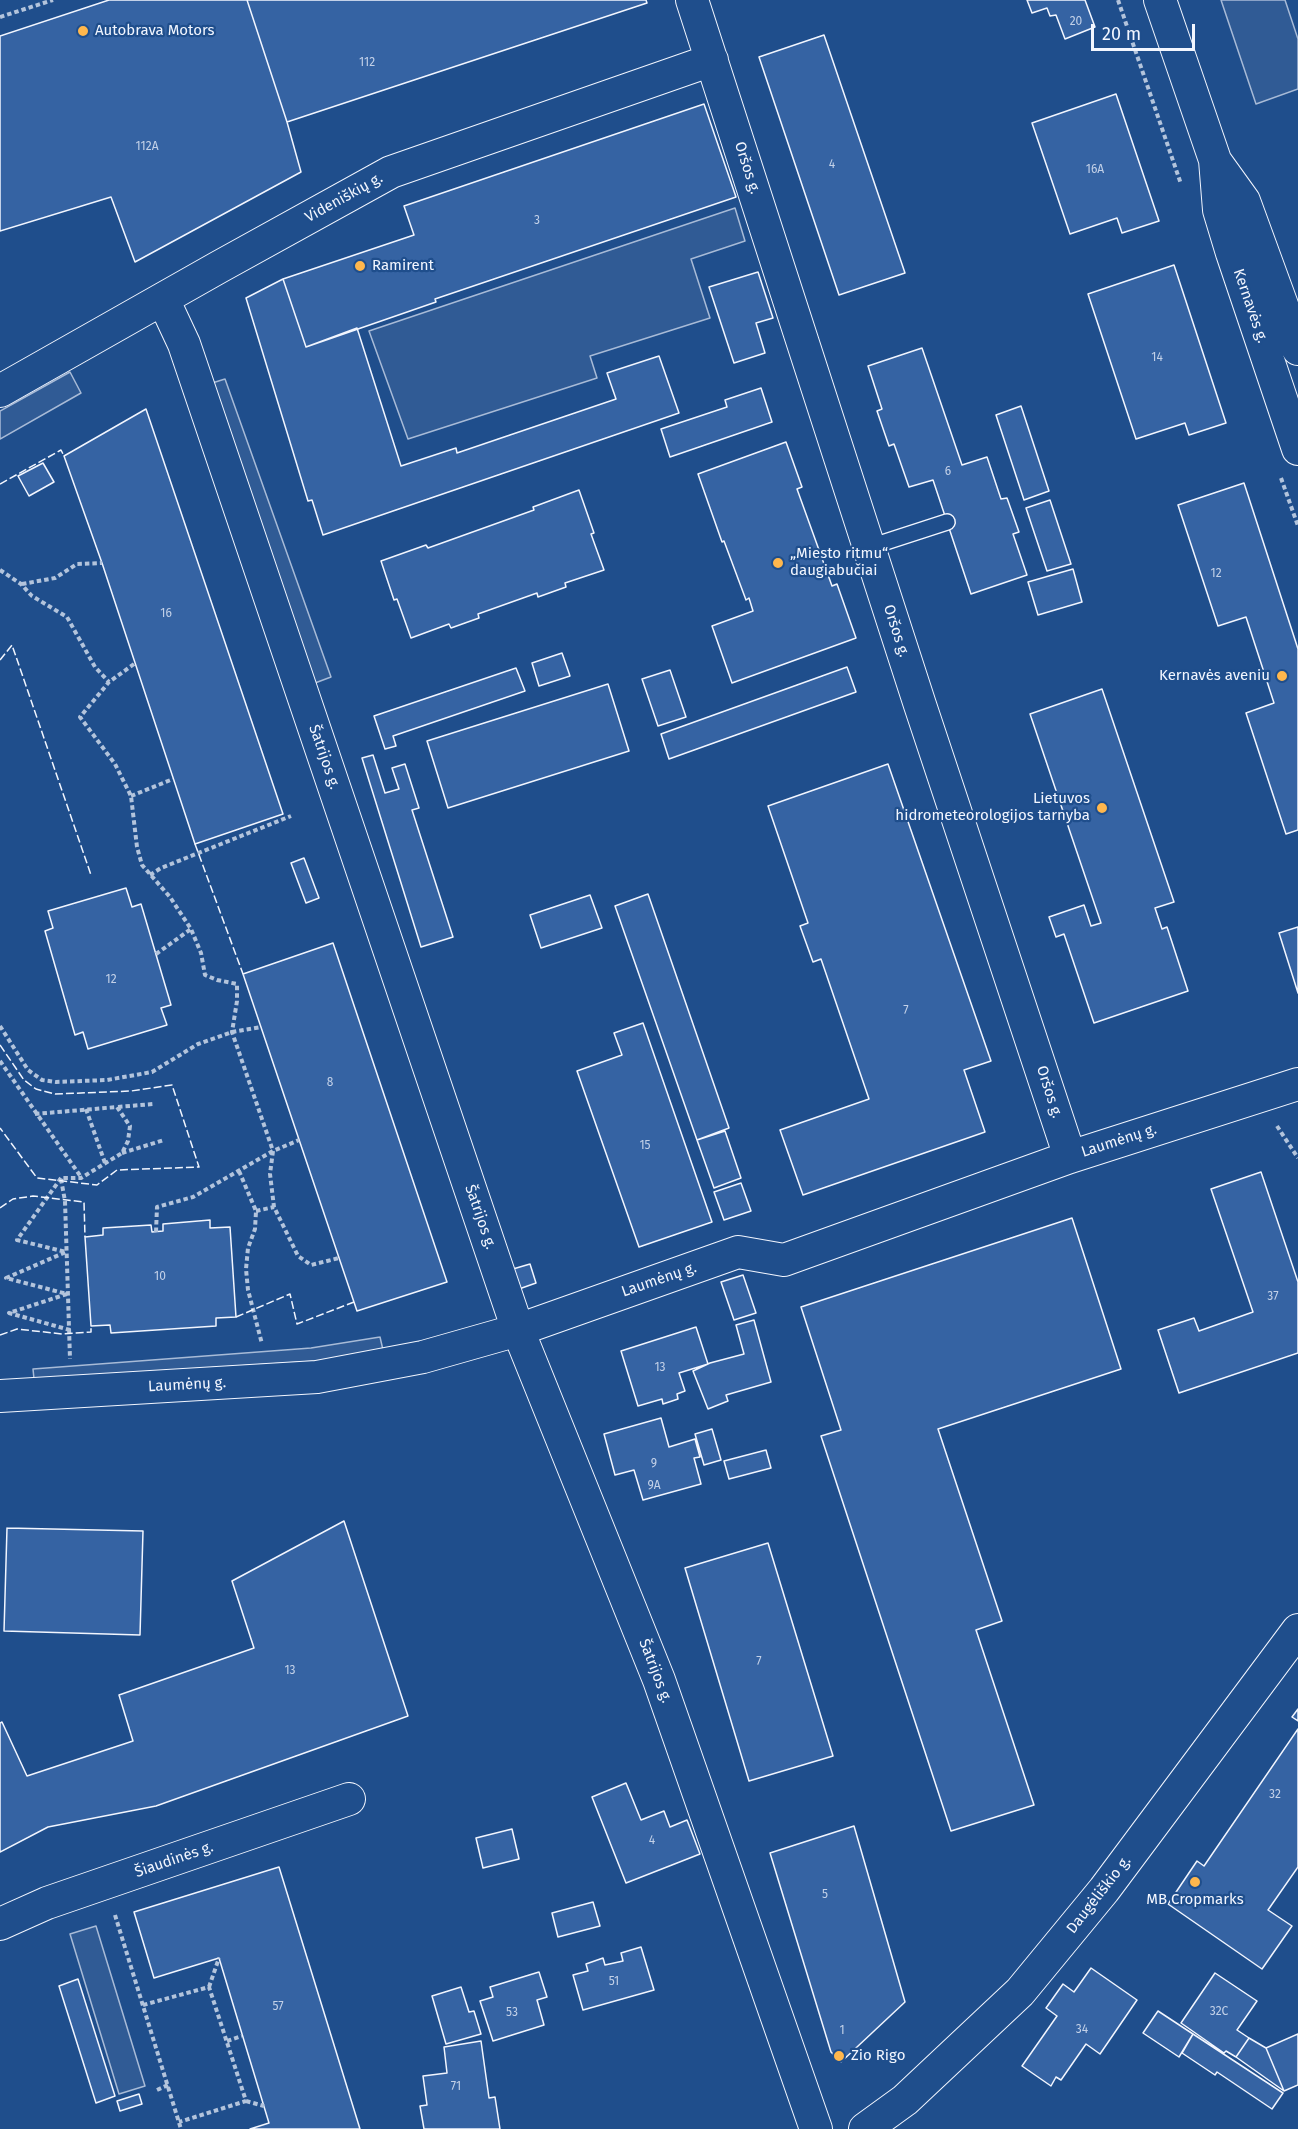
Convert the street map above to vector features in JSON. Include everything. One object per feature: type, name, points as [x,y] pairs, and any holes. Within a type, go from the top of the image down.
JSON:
[{"type":"street","name":"Oršos g.","points":[[692,0],[1070,1157]]},
{"type":"street","name":"Kernavės g.","points":[[1160,0],[1215,160],[1220,210],[1232,254],[1298,449]]},
{"type":"street","name":"Videniškių g.","points":[[0,391],[391,172],[712,60]]},
{"type":"street","name":"Kernavės g.","points":[[1215,160],[1244,201],[1298,350]]},
{"type":"street","name":"Šatrijos g.","points":[[163,299],[184,344],[518,1330],[659,1680],[816,2129]]},
{"type":"street","name":"Laumėnų g.","points":[[0,1396],[318,1377],[423,1357],[518,1330],[738,1252],[784,1260],[1070,1157],[1298,1084]]},
{"type":"street","name":"Daugėliškio g.","points":[[865,2129],[905,2100],[1020,1992],[1104,1890],[1298,1630]]},
{"type":"street","name":"Šiaudinės g.","points":[[0,1924],[47,1903],[349,1799]]},
{"type":"lane","points":[[870,547],[947,522]]},
{"type":"path","points":[[0,17],[53,0]]},
{"type":"path","points":[[21,584],[55,578],[77,564],[102,563]]},
{"type":"path","points":[[0,570],[21,584],[32,596],[67,617],[95,667],[109,682]]},
{"type":"path","points":[[134,664],[109,682],[80,717],[115,764],[131,796],[142,865],[170,897],[191,929],[201,953],[205,975],[237,984],[232,1032],[273,1151],[270,1174],[274,1207],[298,1256],[311,1265],[339,1258]]},
{"type":"path","points":[[131,796],[173,779]]},
{"type":"path","points":[[150,875],[161,868],[291,816]]},
{"type":"path","points":[[156,954],[191,929]]},
{"type":"path","points":[[0,1026],[28,1070],[42,1080],[56,1082],[108,1080],[152,1072],[198,1044],[232,1032],[261,1027]]},
{"type":"path","points":[[0,1061],[81,1178]]},
{"type":"path","points":[[35,1114],[153,1104]]},
{"type":"path","points":[[117,1107],[130,1126],[128,1141],[122,1154]]},
{"type":"path","points":[[86,1109],[105,1163]]},
{"type":"path","points":[[1277,1126],[1298,1158]]},
{"type":"path","points":[[61,1178],[81,1178],[122,1154],[164,1140]]},
{"type":"path","points":[[156,1232],[157,1207],[193,1197],[273,1151],[299,1140]]},
{"type":"path","points":[[238,1171],[256,1211],[255,1229],[248,1248],[246,1269],[248,1290],[262,1344]]},
{"type":"path","points":[[61,1178],[65,1201],[70,1359]]},
{"type":"path","points":[[61,1178],[18,1240],[66,1252]]},
{"type":"path","points":[[256,1211],[274,1207]]},
{"type":"path","points":[[66,1252],[6,1278],[67,1294]]},
{"type":"path","points":[[67,1294],[9,1313],[70,1330]]},
{"type":"path","points":[[105,1883],[182,2129]]},
{"type":"path","points":[[219,1958],[209,1987],[246,2101]]},
{"type":"path","points":[[143,2005],[209,1987]]},
{"type":"path","points":[[226,2041],[243,2036]]},
{"type":"path","points":[[157,2090],[168,2085]]},
{"type":"path","points":[[179,2122],[246,2101],[264,2106]]},
{"type":"shaded area","points":[[1221,0],[1285,0],[1298,39],[1298,89],[1256,104]]},
{"type":"shaded area","points":[[735,208],[745,241],[691,259],[710,318],[590,356],[597,378],[408,439],[369,331]]},
{"type":"shaded area","points":[[70,372],[81,393],[0,439],[0,411]]},
{"type":"shaded area","points":[[225,379],[331,677],[315,683],[209,384]]},
{"type":"shaded area","points":[[380,1337],[383,1350],[332,1360],[34,1379],[33,1369],[311,1348]]},
{"type":"shaded area","points":[[96,1926],[145,2086],[119,2094],[70,1934]]},
{"type":"building","points":[[109,0],[247,0],[301,172],[135,262],[111,197],[0,231],[0,36]]},
{"type":"building","points":[[247,0],[646,0],[647,3],[287,122]]},
{"type":"building","points":[[1027,0],[1085,0],[1095,27],[1065,39],[1056,15],[1050,16],[1047,8],[1032,13]]},
{"type":"building","points":[[824,35],[905,273],[839,295],[759,57]]},
{"type":"building","points":[[1116,94],[1159,221],[1122,233],[1117,218],[1070,234],[1032,123]]},
{"type":"building","points":[[704,104],[736,197],[435,299],[436,302],[306,347],[283,279],[414,235],[404,206]]},
{"type":"building","points":[[1174,265],[1226,423],[1189,435],[1185,423],[1136,439],[1088,294]]},
{"type":"building","points":[[758,272],[773,318],[756,323],[765,353],[734,363],[709,287]]},
{"type":"building","points":[[283,279],[306,347],[357,328],[401,466],[456,448],[457,453],[616,399],[607,373],[659,356],[679,413],[323,535],[312,500],[308,501],[246,298]]},
{"type":"building","points":[[922,348],[962,465],[987,457],[1001,499],[1007,498],[1019,532],[1013,534],[1027,575],[971,594],[933,480],[909,487],[894,444],[889,446],[877,411],[882,409],[868,366]]},
{"type":"building","points":[[761,388],[772,422],[670,457],[661,429],[727,407],[725,400]]},
{"type":"building","points":[[1021,406],[1049,491],[1024,500],[996,415]]},
{"type":"building","points":[[146,409],[283,814],[195,844],[64,456]]},
{"type":"building","name":"„Miesto ritmu“ daugiabučiai","points":[[786,442],[802,487],[797,489],[832,586],[837,584],[856,638],[732,683],[712,626],[753,611],[749,598],[746,600],[724,541],[722,542],[698,474]]},
{"type":"building","points":[[43,463],[54,482],[29,496],[18,476]]},
{"type":"building","name":"Kernavės aveniu","points":[[1244,483],[1298,649],[1298,830],[1286,834],[1246,713],[1274,703],[1246,617],[1218,626],[1178,505]]},
{"type":"building","points":[[579,490],[604,570],[565,583],[566,587],[538,597],[537,593],[478,614],[479,618],[451,628],[449,624],[411,638],[397,599],[394,600],[381,561],[426,545],[428,548],[534,510],[533,507]]},
{"type":"building","points":[[1050,500],[1071,564],[1047,571],[1026,508]]},
{"type":"building","points":[[1073,569],[1082,602],[1038,615],[1028,582]]},
{"type":"building","points":[[562,653],[570,676],[539,686],[532,663]]},
{"type":"building","points":[[847,667],[856,692],[669,759],[661,734]]},
{"type":"building","points":[[516,668],[525,691],[393,736],[396,746],[385,749],[374,716]]},
{"type":"building","points":[[670,670],[686,717],[658,726],[642,679]]},
{"type":"building","points":[[608,684],[629,751],[448,808],[427,741]]},
{"type":"building","name":"Lietuvos hidrometeorologijos tarnyba","points":[[1102,689],[1174,902],[1155,908],[1162,929],[1167,927],[1188,991],[1094,1023],[1064,934],[1056,937],[1049,917],[1084,905],[1091,926],[1101,923],[1030,714]]},
{"type":"building","points":[[373,755],[385,793],[399,789],[392,768],[405,764],[419,808],[412,810],[453,937],[421,947],[362,758]]},
{"type":"building","points":[[888,764],[991,1061],[964,1070],[985,1132],[803,1195],[780,1130],[869,1099],[821,959],[813,962],[800,926],[808,923],[768,806]]},
{"type":"building","points":[[304,858],[319,898],[306,903],[291,863]]},
{"type":"building","points":[[126,888],[132,907],[141,904],[171,1005],[161,1008],[167,1025],[88,1049],[83,1032],[75,1035],[45,931],[53,928],[48,911]]},
{"type":"building","points":[[648,894],[729,1128],[697,1140],[615,906]]},
{"type":"building","points":[[590,895],[602,928],[541,948],[530,915]]},
{"type":"building","points":[[1298,927],[1298,993],[1279,933]]},
{"type":"building","points":[[333,943],[447,1282],[357,1311],[243,974]]},
{"type":"building","points":[[643,1023],[712,1222],[639,1247],[577,1071],[622,1055],[614,1033]]},
{"type":"building","points":[[725,1131],[741,1178],[714,1188],[697,1140]]},
{"type":"building","points":[[1261,1172],[1298,1282],[1298,1353],[1179,1393],[1158,1330],[1194,1318],[1199,1331],[1253,1312],[1211,1189]]},
{"type":"building","points":[[741,1183],[751,1211],[724,1220],[714,1192]]},
{"type":"building","points":[[1072,1218],[1121,1369],[938,1429],[1002,1621],[976,1630],[1034,1805],[951,1831],[821,1436],[841,1430],[801,1307]]},
{"type":"building","points":[[210,1220],[210,1228],[230,1227],[236,1317],[216,1318],[216,1326],[111,1333],[110,1325],[91,1326],[85,1237],[103,1235],[103,1228],[151,1225],[152,1232],[163,1231],[163,1224]]},
{"type":"building","points":[[530,1264],[536,1283],[519,1289],[513,1269]]},
{"type":"building","points":[[743,1275],[756,1313],[734,1320],[721,1282]]},
{"type":"building","points":[[754,1320],[771,1382],[726,1395],[728,1401],[708,1409],[693,1371],[710,1363],[744,1354],[736,1325]]},
{"type":"building","points":[[696,1327],[708,1364],[679,1373],[685,1391],[677,1394],[678,1399],[663,1404],[662,1399],[638,1406],[621,1351]]},
{"type":"building","points":[[661,1418],[669,1447],[695,1439],[700,1457],[694,1458],[701,1484],[643,1500],[634,1470],[615,1475],[604,1434]]},
{"type":"building","points":[[712,1429],[721,1460],[704,1465],[695,1434]]},
{"type":"building","points":[[766,1450],[771,1468],[729,1479],[724,1461]]},
{"type":"building","points":[[344,1521],[408,1716],[156,1806],[48,1827],[0,1852],[0,1723],[2,1722],[27,1776],[133,1741],[119,1695],[254,1648],[232,1581]]},
{"type":"building","points":[[7,1528],[143,1531],[140,1635],[4,1631]]},
{"type":"building","points":[[768,1543],[833,1756],[749,1781],[685,1568]]},
{"type":"building","points":[[1298,1709],[1298,1721],[1292,1717]]},
{"type":"building","points":[[1298,1729],[1298,1867],[1268,1910],[1292,1926],[1262,1969],[1168,1904],[1197,1861],[1204,1866]]},
{"type":"building","points":[[626,1783],[641,1820],[664,1811],[670,1827],[687,1820],[700,1854],[626,1883],[592,1797]]},
{"type":"building","points":[[854,1826],[905,2002],[841,2062],[831,2052],[770,1853]]},
{"type":"building","points":[[512,1829],[519,1859],[483,1868],[476,1838]]},
{"type":"building","points":[[279,1867],[360,2129],[250,2129],[269,2123],[219,1958],[154,1978],[134,1912]]},
{"type":"building","points":[[593,1902],[600,1926],[558,1937],[552,1913]]},
{"type":"building","points":[[641,1947],[654,1990],[583,2010],[573,1975],[588,1971],[586,1964],[603,1958],[605,1965],[623,1961],[621,1953]]},
{"type":"building","points":[[1091,1968],[1137,2000],[1100,2054],[1086,2044],[1061,2080],[1056,2077],[1051,2086],[1022,2066],[1057,2016],[1046,2008],[1063,1984],[1074,1992]]},
{"type":"building","points":[[539,1972],[547,1997],[537,2000],[544,2025],[493,2041],[480,2001],[493,1997],[490,1987]]},
{"type":"building","points":[[1215,1973],[1257,2001],[1237,2030],[1249,2038],[1236,2057],[1226,2051],[1224,2053],[1181,2023]]},
{"type":"building","points":[[78,1979],[115,2096],[96,2103],[59,1986]]},
{"type":"building","points":[[461,1987],[469,2012],[474,2011],[481,2034],[446,2044],[432,1996]]},
{"type":"building","points":[[1158,2011],[1193,2034],[1179,2057],[1143,2033]]},
{"type":"building","points":[[1193,2034],[1283,2093],[1272,2109],[1217,2072],[1215,2075],[1182,2053]]},
{"type":"building","points":[[1298,2034],[1298,2085],[1284,2091],[1266,2048]]},
{"type":"building","points":[[1249,2038],[1266,2048],[1284,2091],[1236,2057]]},
{"type":"building","points":[[481,2041],[489,2098],[495,2097],[500,2129],[424,2129],[420,2106],[427,2105],[423,2076],[447,2073],[444,2047]]},
{"type":"building","points":[[139,2094],[142,2104],[120,2111],[117,2101]]},
{"type":"fence","points":[[0,484],[61,450],[64,456]]},
{"type":"fence","points":[[0,660],[12,645],[91,875]]},
{"type":"fence","points":[[195,844],[243,974]]},
{"type":"fence","points":[[0,1045],[24,1080],[36,1089],[55,1094],[131,1091],[172,1085],[199,1167],[117,1170],[97,1185],[37,1178],[0,1128]]},
{"type":"fence","points":[[0,1208],[13,1199],[33,1196],[84,1202],[85,1237]]},
{"type":"fence","points":[[236,1317],[290,1294],[297,1324],[354,1302]]},
{"type":"fence","points":[[0,1335],[17,1329],[62,1334],[91,1332],[91,1326]]},
{"type":"place","name":"Autobrava Motors","points":[[83,31]]},
{"type":"place","name":"Ramirent","points":[[360,266]]},
{"type":"place","name":"„Miesto ritmu“ daugiabučiai","points":[[778,563]]},
{"type":"place","name":"Kernavės aveniu","points":[[1282,676]]},
{"type":"place","name":"Lietuvos hidrometeorologijos tarnyba","points":[[1102,808]]},
{"type":"place","name":"MB Cropmarks","points":[[1195,1882]]},
{"type":"place","name":"Zio Rigo","points":[[839,2056]]}]
